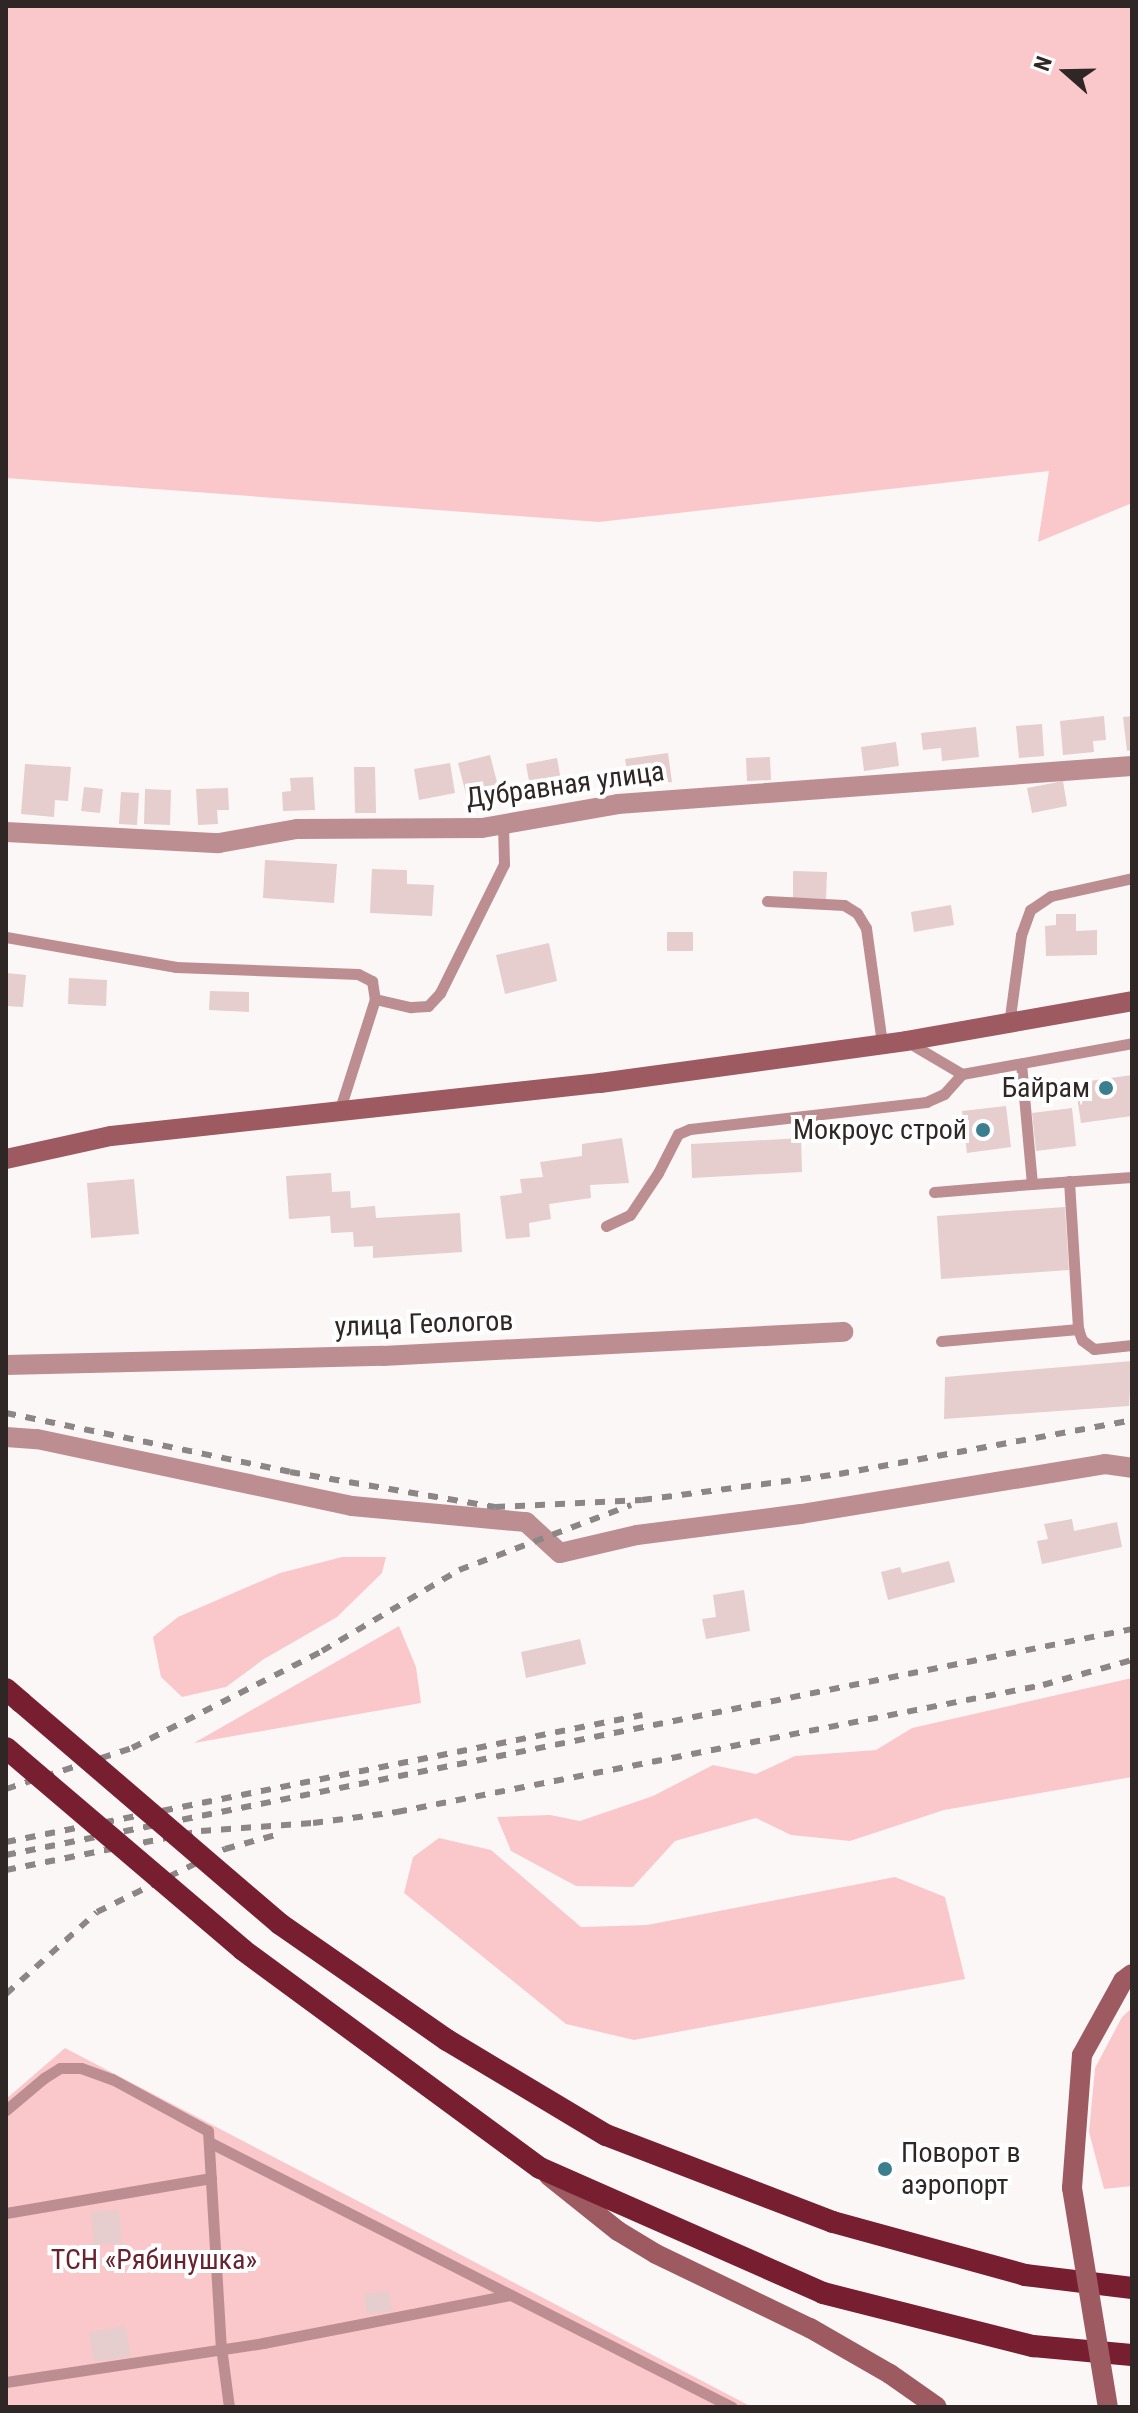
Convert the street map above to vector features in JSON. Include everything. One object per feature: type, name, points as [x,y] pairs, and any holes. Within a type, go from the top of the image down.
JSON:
[{"type":"highway","points":[[14,1696],[280,1924],[447,2040],[606,2135],[833,2222],[1025,2275],[1132,2288]]},
{"type":"highway","points":[[6,1748],[243,1950],[540,2168],[823,2293],[1033,2346],[1132,2355]]},
{"type":"main road","points":[[6,1159],[111,1136],[600,1083],[906,1041],[1132,1001]]},
{"type":"main road","points":[[1108,2407],[1072,2188],[1082,2055],[1123,1981],[1132,1974]]},
{"type":"main road","points":[[540,2168],[618,2231],[656,2254],[810,2328],[890,2374],[937,2407]]},
{"type":"street","name":"Дубравная улица","points":[[6,832],[219,843],[297,829],[482,828],[618,804],[1132,766]]},
{"type":"street","name":"улица Геологов","points":[[6,1365],[383,1356],[843,1332]]},
{"type":"street","points":[[6,1437],[37,1439],[352,1506],[526,1522],[560,1553],[637,1535],[801,1514],[1105,1464],[1132,1468]]},
{"type":"lane","points":[[375,999],[411,1007],[428,1006],[440,993],[504,864],[503,824]]},
{"type":"lane","points":[[1009,1024],[1021,935],[1030,910],[1038,901],[1051,896],[1132,878]]},
{"type":"lane","points":[[767,901],[844,905],[857,913],[866,928],[882,1044]]},
{"type":"lane","points":[[6,937],[176,967],[358,974],[372,981],[375,999],[339,1112]]},
{"type":"lane","points":[[906,1041],[962,1074]]},
{"type":"lane","points":[[606,1226],[630,1215],[658,1173],[678,1134],[690,1129],[926,1102],[944,1094],[962,1074],[1132,1043]]},
{"type":"lane","points":[[1021,1063],[1032,1184]]},
{"type":"lane","points":[[934,1192],[1132,1177]]},
{"type":"lane","points":[[1069,1181],[1078,1329],[1082,1340],[1094,1349],[1132,1345]]},
{"type":"lane","points":[[941,1341],[1078,1329]]},
{"type":"lane","points":[[6,2110],[60,2068],[81,2068],[112,2079],[208,2131],[221,2347],[229,2407]]},
{"type":"lane","points":[[209,2142],[732,2407]]},
{"type":"lane","points":[[6,2213],[211,2178]]},
{"type":"lane","points":[[6,2382],[263,2343],[510,2295]]},
{"type":"green space","points":[[6,6],[1132,6],[1132,503],[1038,542],[1049,471],[599,522],[6,478]]},
{"type":"green space","points":[[342,1557],[386,1557],[382,1573],[337,1617],[264,1659],[226,1687],[182,1697],[161,1677],[153,1637],[178,1617],[280,1573]]},
{"type":"green space","points":[[399,1626],[416,1667],[421,1703],[194,1743]]},
{"type":"green space","points":[[1132,1678],[1132,1777],[944,1810],[850,1841],[791,1835],[756,1818],[675,1841],[633,1887],[576,1886],[511,1851],[497,1817],[550,1815],[580,1821],[653,1796],[713,1765],[756,1774],[795,1756],[876,1750],[912,1728]]},
{"type":"green space","points":[[439,1838],[491,1850],[581,1927],[647,1925],[895,1877],[945,1897],[965,1979],[634,2040],[566,2024],[404,1893],[413,1857]]},
{"type":"green space","points":[[1132,2008],[1132,2186],[1104,2189],[1089,2132],[1095,2068],[1122,2017]]},
{"type":"green space","name":"ТСН «Рябинушка»","points":[[65,2048],[752,2407],[6,2407],[6,2099]]},
{"type":"building","points":[[1104,716],[1106,740],[1093,741],[1094,752],[1063,755],[1060,721]]},
{"type":"building","points":[[1132,716],[1132,750],[1127,751],[1123,717]]},
{"type":"building","points":[[1042,724],[1044,756],[1019,758],[1016,726]]},
{"type":"building","points":[[976,727],[979,757],[942,761],[941,748],[923,750],[921,733]]},
{"type":"building","points":[[896,742],[899,766],[864,771],[861,747]]},
{"type":"building","points":[[668,753],[672,782],[630,789],[625,759]]},
{"type":"building","points":[[490,755],[499,790],[467,798],[458,763]]},
{"type":"building","points":[[770,757],[771,780],[747,781],[746,758]]},
{"type":"building","points":[[557,758],[563,792],[532,798],[526,764]]},
{"type":"building","points":[[450,763],[455,793],[419,800],[414,769]]},
{"type":"building","points":[[25,764],[71,767],[68,801],[55,800],[54,817],[21,814]]},
{"type":"building","points":[[354,767],[375,767],[376,813],[355,813]]},
{"type":"building","points":[[313,777],[315,810],[283,811],[282,792],[291,791],[290,778]]},
{"type":"building","points":[[1063,781],[1067,806],[1032,813],[1027,788]]},
{"type":"building","points":[[84,787],[103,789],[100,813],[81,811]]},
{"type":"building","points":[[228,788],[229,810],[217,810],[218,824],[198,825],[196,789]]},
{"type":"building","points":[[145,789],[171,790],[170,825],[144,824]]},
{"type":"building","points":[[121,792],[139,793],[137,825],[119,824]]},
{"type":"building","points":[[265,860],[337,864],[334,903],[263,898]]},
{"type":"building","points":[[372,869],[407,870],[407,884],[434,885],[432,916],[370,913]]},
{"type":"building","points":[[793,871],[827,872],[826,899],[793,898]]},
{"type":"building","points":[[951,905],[954,925],[914,932],[911,912]]},
{"type":"building","points":[[1056,914],[1076,914],[1076,931],[1097,930],[1097,955],[1046,956],[1045,926],[1056,925]]},
{"type":"building","points":[[667,932],[693,932],[693,951],[667,951]]},
{"type":"building","points":[[549,943],[557,981],[505,994],[496,955]]},
{"type":"building","points":[[6,973],[26,975],[23,1007],[6,1006]]},
{"type":"building","points":[[69,978],[107,980],[106,1006],[68,1004]]},
{"type":"building","points":[[210,991],[249,992],[249,1012],[209,1010]]},
{"type":"building","points":[[1132,1075],[1132,1116],[1081,1123],[1075,1083]]},
{"type":"building","points":[[1006,1106],[1011,1147],[967,1153],[962,1111]]},
{"type":"building","points":[[1072,1108],[1076,1146],[1036,1151],[1032,1113]]},
{"type":"building","points":[[622,1138],[629,1183],[590,1185],[591,1198],[549,1204],[551,1219],[529,1223],[530,1237],[506,1239],[500,1196],[522,1193],[520,1179],[543,1177],[540,1162],[582,1156],[582,1144]]},
{"type":"building","points":[[801,1138],[802,1172],[692,1178],[691,1144]]},
{"type":"building","points":[[331,1173],[332,1192],[350,1191],[351,1208],[375,1206],[376,1218],[460,1213],[462,1252],[373,1258],[373,1246],[354,1247],[353,1232],[331,1233],[330,1216],[289,1219],[286,1176]]},
{"type":"building","points":[[134,1179],[139,1234],[91,1238],[87,1183]]},
{"type":"building","points":[[1065,1207],[1069,1270],[941,1279],[937,1216]]},
{"type":"building","points":[[1132,1361],[1129,1406],[944,1419],[945,1377]]},
{"type":"building","points":[[1072,1519],[1074,1531],[1117,1522],[1122,1547],[1042,1564],[1037,1541],[1048,1539],[1044,1524]]},
{"type":"building","points":[[949,1561],[955,1582],[888,1600],[881,1572],[900,1567],[902,1573]]},
{"type":"building","points":[[744,1590],[750,1631],[706,1639],[702,1619],[716,1617],[713,1595]]},
{"type":"building","points":[[580,1639],[586,1664],[526,1678],[521,1652]]},
{"type":"building","points":[[119,2210],[122,2243],[94,2245],[91,2212]]},
{"type":"building","points":[[389,2291],[392,2311],[367,2314],[364,2294]]},
{"type":"building","points":[[125,2326],[131,2356],[94,2362],[89,2332]]},
{"type":"railway","points":[[6,1413],[290,1472],[495,1507],[642,1500],[839,1474],[1132,1420]]},
{"type":"railway","points":[[6,1789],[132,1748],[322,1651],[459,1570],[631,1505]]},
{"type":"railway","points":[[6,1855],[1132,1629]]},
{"type":"railway","points":[[6,1870],[201,1831],[313,1823],[397,1812],[1043,1685],[1132,1660]]},
{"type":"railway","points":[[6,1842],[642,1715]]},
{"type":"railway","points":[[6,1994],[97,1912],[225,1849],[279,1834]]},
{"type":"place","name":"Байрам","points":[[1106,1088]]},
{"type":"place","name":"Мокроус строй","points":[[983,1130]]},
{"type":"place","name":"Поворот в аэропорт","points":[[885,2169]]}]
